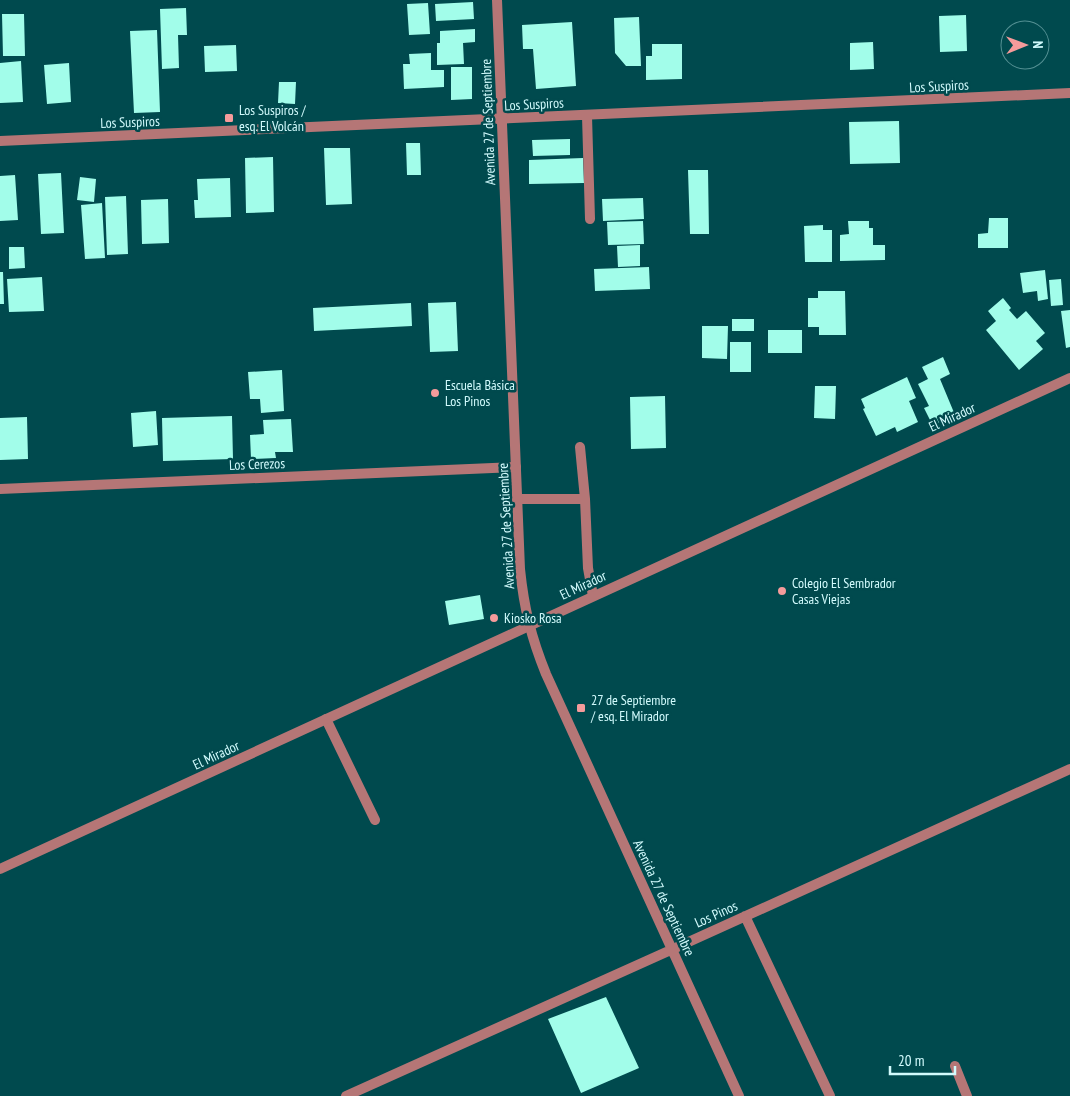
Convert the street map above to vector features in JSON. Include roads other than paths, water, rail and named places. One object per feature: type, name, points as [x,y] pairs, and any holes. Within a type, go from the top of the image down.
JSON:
[{"type":"street","name":"Avenida 27 de Septiembre","points":[[497,0],[520,569],[529,626],[536,651],[546,674],[739,1096]]},
{"type":"street","name":"Los Suspiros","points":[[0,141],[502,120],[1070,93]]},
{"type":"street","points":[[587,116],[590,219]]},
{"type":"street","name":"El Mirador","points":[[0,869],[1070,378]]},
{"type":"street","points":[[580,447],[588,568],[593,596]]},
{"type":"street","name":"Los Cerezos","points":[[0,489],[516,467]]},
{"type":"street","points":[[518,499],[584,499]]},
{"type":"street","points":[[326,719],[374,820]]},
{"type":"street","name":"Los Pinos","points":[[346,1096],[1070,769]]},
{"type":"street","points":[[745,916],[830,1096]]},
{"type":"street","points":[[955,1066],[967,1096]]},
{"type":"place","name":"Los Suspiros / esq. El Volcán","points":[[229,118]]},
{"type":"place","name":"Escuela Básica Los Pinos","points":[[435,393]]},
{"type":"place","name":"Colegio El Sembrador Casas Viejas","points":[[782,591]]},
{"type":"place","name":"Kiosko Rosa","points":[[494,618]]},
{"type":"place","name":"27 de Septiembre / esq. El Mirador","points":[[581,708]]}]
